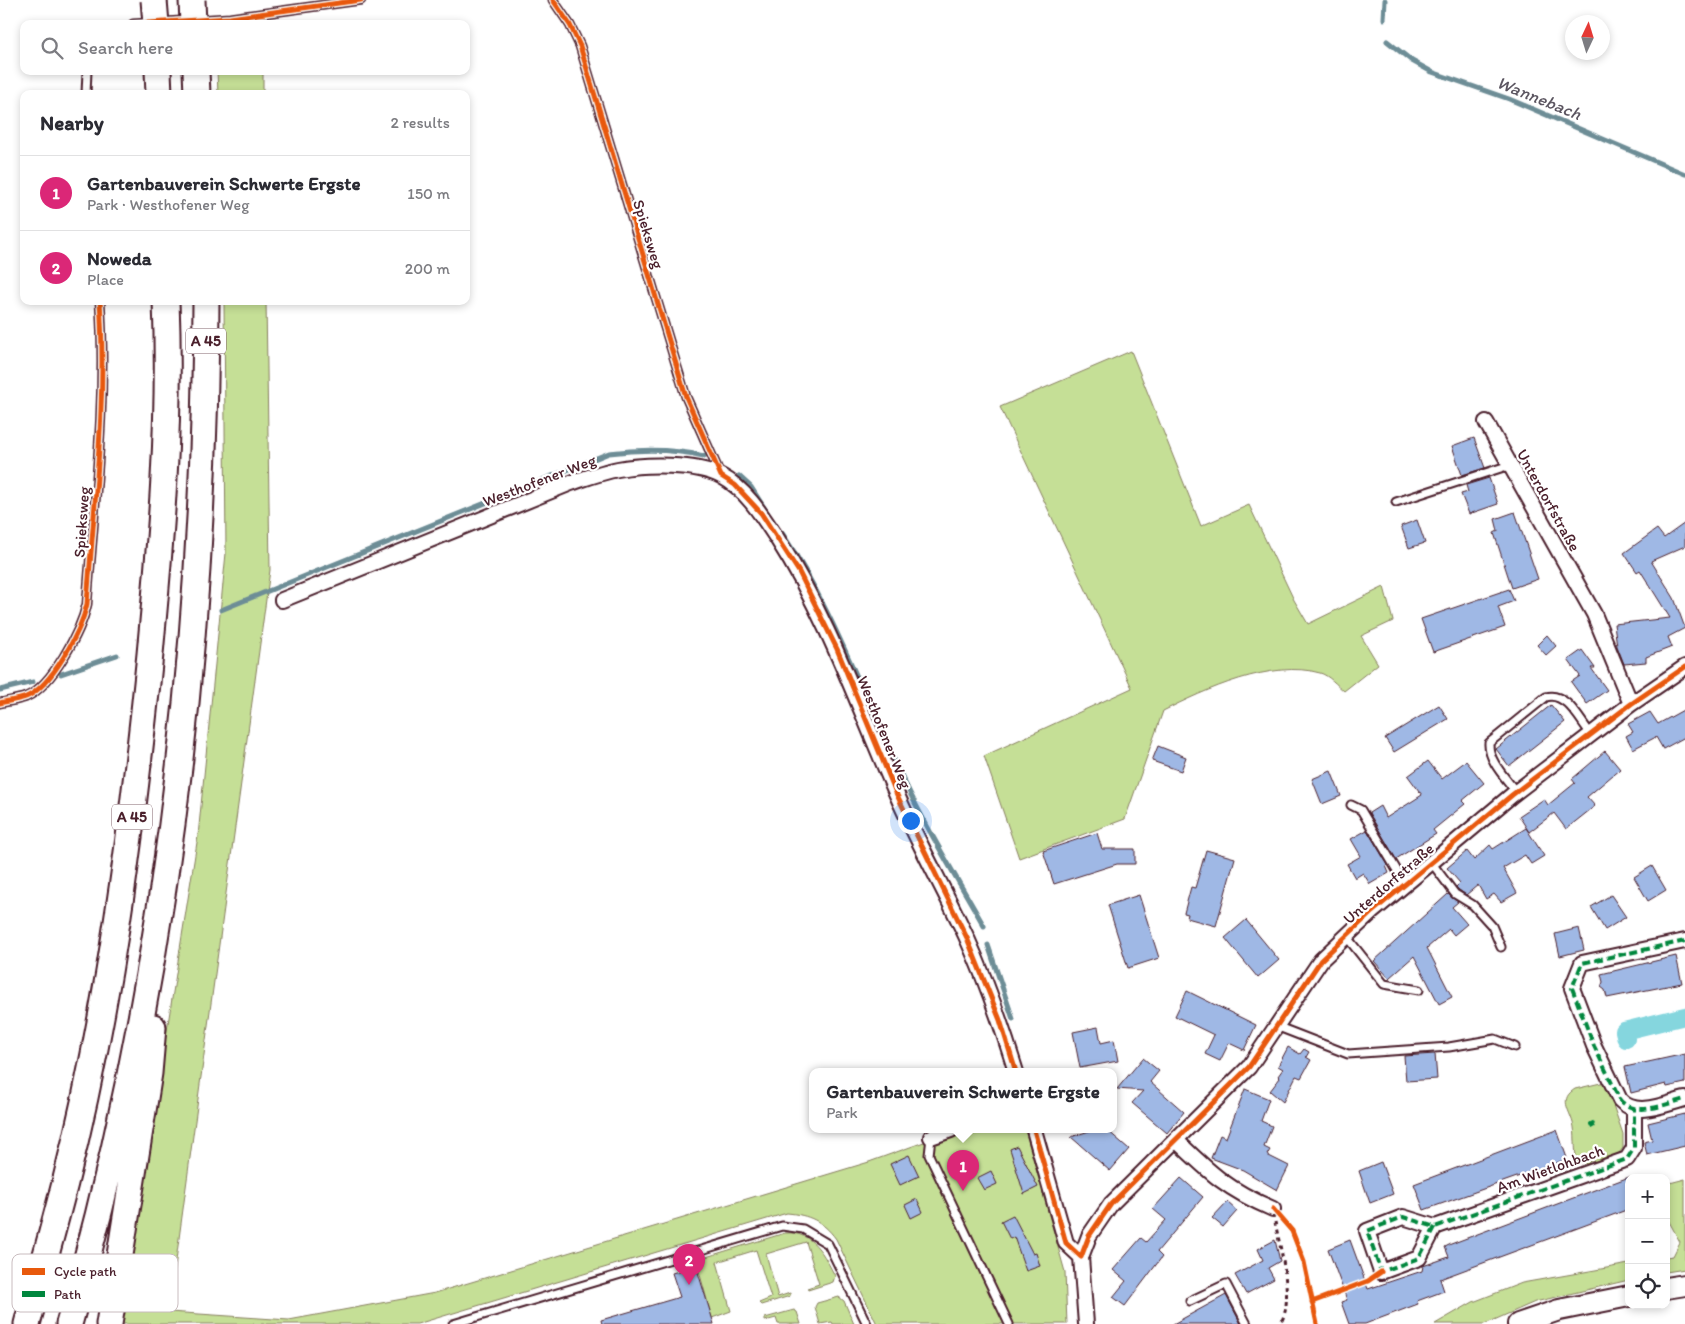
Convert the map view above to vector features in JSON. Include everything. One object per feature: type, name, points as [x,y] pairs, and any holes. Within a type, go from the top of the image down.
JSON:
[{"type":"highway","points":[[154,0],[156,20]]},
{"type":"highway","points":[[192,0],[194,20]]},
{"type":"highway","points":[[158,75],[159,90]]},
{"type":"highway","points":[[196,75],[197,90]]},
{"type":"highway","name":"A 45","points":[[46,1254],[66,1182],[91,1062],[108,973],[136,790],[156,589],[164,472],[169,362],[166,305]]},
{"type":"highway","name":"A 45","points":[[87,1254],[115,1146],[135,1046],[164,874],[190,675],[201,512],[206,305]]},
{"type":"highway","points":[[120,1254],[149,1073],[164,874]]},
{"type":"main road","points":[[1670,1287],[1685,1285]]},
{"type":"main road","points":[[1518,1324],[1560,1310],[1625,1297]]},
{"type":"street","name":"Unterdorfstraße","points":[[1486,422],[1594,614],[1631,704]]},
{"type":"street","name":"Westhofener Weg","points":[[282,600],[571,483],[611,471],[663,466],[706,470],[721,476],[735,485],[761,513],[799,572],[837,649],[897,795],[967,938],[1000,1020],[1015,1068]]},
{"type":"street","name":"Unterdorfstraße","points":[[1086,1324],[1081,1257],[1089,1236],[1111,1204],[1249,1067],[1321,960],[1405,884],[1516,792],[1631,704],[1685,667]]},
{"type":"street","points":[[1685,941],[1582,964],[1572,988],[1594,1046],[1620,1100],[1625,1106],[1640,1110],[1685,1099]]},
{"type":"street","name":"Am Wietlohbach","points":[[1435,1227],[1627,1159],[1634,1148],[1634,1108]]},
{"type":"street","points":[[931,1137],[942,1133]]},
{"type":"street","points":[[1035,1133],[1066,1243],[1081,1257]]},
{"type":"street","points":[[1176,1140],[1215,1178],[1242,1196],[1273,1209]]},
{"type":"street","points":[[1403,1217],[1435,1227],[1419,1258],[1381,1272],[1367,1231],[1403,1217]]},
{"type":"lane","points":[[198,20],[230,18],[361,0]]},
{"type":"lane","name":"Spieksweg","points":[[553,0],[570,24],[580,46],[686,397],[721,476]]},
{"type":"lane","points":[[86,90],[87,75]]},
{"type":"lane","name":"Spieksweg","points":[[0,703],[27,696],[41,687],[68,649],[83,622],[87,604],[96,481],[102,365],[100,305]]},
{"type":"lane","points":[[1396,502],[1510,465]]},
{"type":"lane","points":[[1516,792],[1492,758],[1489,752],[1489,743],[1546,697],[1552,695],[1563,698],[1591,734]]},
{"type":"lane","points":[[1351,805],[1361,810],[1405,884]]},
{"type":"lane","points":[[1431,862],[1455,894],[1474,905],[1492,926],[1501,947]]},
{"type":"lane","points":[[1346,936],[1384,984],[1419,990]]},
{"type":"lane","points":[[1276,1026],[1348,1054],[1449,1047],[1495,1039],[1515,1047]]},
{"type":"lane","points":[[931,1137],[929,1155],[1009,1324]]},
{"type":"lane","points":[[453,1324],[782,1226],[803,1229],[828,1244],[867,1324]]},
{"type":"lane","points":[[1190,1301],[1226,1284],[1247,1324]]},
{"type":"path","points":[[1273,1209],[1292,1231],[1304,1262],[1317,1324]]},
{"type":"path","points":[[1273,1209],[1284,1267],[1286,1294],[1284,1319],[1280,1324]]},
{"type":"path","points":[[1312,1302],[1368,1281],[1381,1272]]},
{"type":"green space","points":[[217,75],[263,75],[263,90],[218,90]]},
{"type":"green space","points":[[224,305],[266,305],[270,570],[177,1254],[131,1254],[198,836],[226,553]]},
{"type":"green space","points":[[1131,351],[1201,526],[1249,505],[1294,600],[1308,624],[1384,587],[1393,621],[1361,636],[1378,664],[1344,691],[1320,673],[1301,670],[1281,670],[1260,673],[1218,686],[1163,711],[1125,819],[1019,858],[984,756],[1132,688],[1000,407]]},
{"type":"green space","points":[[1605,1082],[1623,1134],[1623,1148],[1617,1155],[1609,1159],[1591,1161],[1587,1164],[1577,1162],[1574,1127],[1566,1104],[1567,1097],[1575,1089]]},
{"type":"green space","points":[[949,1133],[1026,1133],[1065,1272],[1067,1324],[877,1324],[836,1239],[821,1223],[809,1217],[787,1213],[417,1324],[120,1324],[122,1312],[169,1312],[289,1320],[435,1293],[869,1162]]},
{"type":"green space","points":[[1685,1179],[1685,1269],[1670,1271],[1670,1256],[1673,1256],[1680,1242],[1670,1223],[1670,1183]]},
{"type":"green space","points":[[785,1233],[795,1233],[803,1236],[816,1246],[835,1276],[833,1282],[808,1290],[807,1288],[819,1284],[806,1242],[766,1254],[778,1297],[790,1293],[790,1296],[761,1305],[759,1303],[771,1298],[756,1250],[717,1262],[731,1311],[712,1318],[696,1260]]},
{"type":"green space","points":[[1625,1265],[1625,1281],[1535,1302],[1485,1324],[1435,1324],[1473,1302],[1522,1283]]},
{"type":"green space","points":[[839,1297],[844,1301],[854,1324],[833,1324],[832,1322],[820,1324],[815,1307],[817,1303]]},
{"type":"green space","points":[[794,1310],[797,1312],[801,1324],[778,1324],[776,1318],[765,1321],[765,1318]]},
{"type":"building","points":[[1474,438],[1485,468],[1462,475],[1452,446]]},
{"type":"building","points":[[1489,478],[1498,504],[1469,514],[1461,494],[1468,492],[1466,485]]},
{"type":"building","points":[[1515,512],[1538,579],[1512,588],[1494,533],[1498,531],[1495,519]]},
{"type":"building","points":[[1417,520],[1425,543],[1409,548],[1401,526]]},
{"type":"building","points":[[1685,523],[1685,546],[1651,561],[1674,598],[1685,628],[1668,637],[1672,647],[1646,657],[1646,662],[1624,664],[1617,646],[1614,624],[1670,618],[1640,570],[1637,572],[1624,553],[1657,529],[1664,538]]},
{"type":"building","points":[[1509,589],[1514,601],[1498,607],[1505,627],[1433,652],[1421,619]]},
{"type":"building","points":[[1547,635],[1556,646],[1546,655],[1537,645]]},
{"type":"building","points":[[1582,650],[1595,668],[1591,668],[1607,690],[1587,704],[1571,682],[1580,676],[1568,660]]},
{"type":"building","points":[[1439,705],[1448,719],[1394,752],[1385,738]]},
{"type":"building","points":[[1551,705],[1565,722],[1509,766],[1496,749]]},
{"type":"building","points":[[1685,709],[1685,737],[1663,749],[1656,737],[1633,749],[1626,736],[1633,732],[1628,724],[1650,712],[1658,724]]},
{"type":"building","points":[[1158,746],[1186,757],[1181,771],[1152,761]]},
{"type":"building","points":[[1605,751],[1620,769],[1587,797],[1595,806],[1566,829],[1554,813],[1529,832],[1519,816],[1544,799],[1548,805],[1575,783],[1572,779]]},
{"type":"building","points":[[1428,761],[1442,779],[1466,761],[1484,783],[1462,801],[1465,804],[1433,830],[1436,834],[1396,859],[1369,813],[1380,806],[1386,818],[1422,795],[1408,776]]},
{"type":"building","points":[[1331,771],[1341,796],[1322,804],[1312,779]]},
{"type":"building","points":[[1526,828],[1544,856],[1531,864],[1525,855],[1503,868],[1517,893],[1501,902],[1494,894],[1486,899],[1478,885],[1466,895],[1456,887],[1460,883],[1447,868],[1467,851],[1474,860],[1490,845],[1493,849]]},
{"type":"building","points":[[1367,830],[1388,865],[1386,866],[1389,873],[1370,884],[1363,873],[1355,878],[1347,864],[1361,856],[1351,839]]},
{"type":"building","points":[[1097,833],[1102,849],[1135,849],[1135,864],[1117,864],[1054,884],[1043,851]]},
{"type":"building","points":[[1206,850],[1235,858],[1216,926],[1187,918],[1188,914],[1184,913],[1191,887],[1195,888]]},
{"type":"building","points":[[1652,866],[1666,890],[1648,901],[1634,877]]},
{"type":"building","points":[[1448,894],[1458,902],[1452,907],[1467,924],[1454,935],[1449,929],[1427,948],[1452,997],[1439,1004],[1414,956],[1389,978],[1374,961]]},
{"type":"building","points":[[1139,895],[1159,958],[1128,968],[1108,905]]},
{"type":"building","points":[[1611,895],[1626,917],[1605,930],[1591,907]]},
{"type":"building","points":[[1246,920],[1279,960],[1258,978],[1225,938]]},
{"type":"building","points":[[1579,928],[1584,950],[1560,956],[1555,934]]},
{"type":"building","points":[[1676,956],[1682,983],[1607,998],[1605,990],[1601,987],[1603,982],[1601,974]]},
{"type":"building","points":[[1187,991],[1256,1025],[1244,1050],[1229,1043],[1220,1061],[1205,1054],[1214,1035],[1175,1016]]},
{"type":"building","points":[[1098,1027],[1101,1043],[1114,1040],[1118,1061],[1080,1068],[1073,1032]]},
{"type":"building","points":[[1288,1047],[1300,1054],[1304,1049],[1309,1052],[1306,1057],[1311,1060],[1301,1078],[1296,1076],[1283,1102],[1270,1091],[1280,1078],[1278,1076],[1283,1069],[1278,1066]]},
{"type":"building","points":[[1435,1054],[1437,1079],[1406,1081],[1404,1056]]},
{"type":"building","points":[[1685,1054],[1685,1083],[1667,1087],[1666,1084],[1631,1093],[1625,1067]]},
{"type":"building","points":[[1143,1058],[1159,1071],[1150,1082],[1184,1112],[1167,1133],[1132,1103],[1143,1091],[1117,1089]]},
{"type":"building","points":[[1245,1089],[1269,1099],[1261,1121],[1272,1126],[1264,1147],[1270,1150],[1267,1155],[1289,1166],[1277,1190],[1243,1170],[1211,1158],[1220,1135],[1226,1138]]},
{"type":"building","points":[[1685,1114],[1685,1146],[1647,1155],[1644,1142],[1652,1140],[1648,1123]]},
{"type":"building","points":[[1557,1130],[1567,1158],[1424,1210],[1414,1184]]},
{"type":"building","points":[[1083,1133],[1110,1133],[1129,1149],[1110,1171],[1071,1137]]},
{"type":"building","points":[[1017,1146],[1038,1187],[1024,1194],[1010,1149]]},
{"type":"building","points":[[909,1155],[919,1176],[900,1185],[890,1164]]},
{"type":"building","points":[[1381,1162],[1393,1194],[1370,1203],[1359,1171]]},
{"type":"building","points":[[991,1171],[997,1184],[984,1190],[977,1178]]},
{"type":"building","points":[[1181,1178],[1203,1197],[1157,1252],[1162,1257],[1125,1306],[1113,1297],[1126,1281],[1113,1270],[1141,1238],[1146,1242],[1166,1220],[1153,1209]]},
{"type":"building","points":[[1625,1179],[1625,1210],[1440,1279],[1444,1291],[1417,1301],[1418,1304],[1365,1324],[1349,1324],[1341,1302],[1347,1300],[1328,1249],[1350,1240],[1368,1289],[1422,1271],[1423,1266],[1449,1257],[1445,1247]]},
{"type":"building","points":[[917,1199],[923,1212],[911,1218],[905,1205]]},
{"type":"building","points":[[1227,1202],[1237,1211],[1223,1227],[1212,1218]]},
{"type":"building","points":[[1013,1215],[1033,1254],[1036,1253],[1040,1266],[1026,1271],[1014,1237],[1010,1239],[1001,1221]]},
{"type":"building","points":[[1275,1240],[1280,1261],[1268,1268],[1274,1279],[1246,1294],[1235,1275],[1263,1260],[1258,1249]]},
{"type":"building","points":[[696,1266],[714,1324],[602,1324],[601,1320],[680,1297],[672,1273]]},
{"type":"building","points":[[1226,1295],[1241,1324],[1173,1324]]},
{"type":"waterway","name":"Wannebach","points":[[1384,19],[1385,0]]},
{"type":"waterway","name":"Wannebach","points":[[1387,41],[1412,61],[1432,72],[1509,99],[1685,174]]},
{"type":"waterway","points":[[221,610],[609,453],[657,450],[704,456]]},
{"type":"waterway","points":[[739,476],[751,487],[767,512]]},
{"type":"waterway","points":[[782,533],[802,565],[837,632],[915,803],[984,926]]},
{"type":"waterway","points":[[61,674],[117,655]]},
{"type":"waterway","points":[[0,690],[33,682]]},
{"type":"waterway","points":[[988,945],[1013,1019]]},
{"type":"waterway","points":[[1626,1039],[1624,1031],[1685,1016]]},
{"type":"marked path","points":[[1685,941],[1582,963],[1572,988],[1594,1046],[1620,1100],[1634,1108],[1642,1109],[1685,1099]]},
{"type":"marked path","points":[[1435,1227],[1419,1258],[1381,1272],[1367,1231],[1403,1217],[1435,1227],[1627,1159],[1634,1148],[1634,1108]]},
{"type":"marked path","points":[[1593,1128],[1591,1124],[1595,1122]]},
{"type":"cycle path","points":[[198,20],[230,18],[361,0]]},
{"type":"cycle path","points":[[553,0],[570,25],[580,46],[686,397],[721,476],[735,485],[761,513],[799,572],[837,649],[897,795],[967,938],[1000,1020],[1015,1068]]},
{"type":"cycle path","points":[[0,703],[26,697],[46,682],[72,642],[87,604],[101,415],[102,339],[100,305]]},
{"type":"cycle path","points":[[1035,1133],[1066,1243],[1081,1257],[1089,1236],[1111,1204],[1249,1067],[1321,960],[1372,912],[1512,795],[1631,704],[1685,667]]},
{"type":"cycle path","points":[[1273,1209],[1292,1231],[1304,1262],[1317,1324]]},
{"type":"cycle path","points":[[1312,1302],[1368,1281],[1381,1272]]},
{"type":"place","name":"Gartenbauverein Schwerte Ergste","points":[[963,1191]]},
{"type":"place","name":"Noweda","points":[[689,1285]]}]
